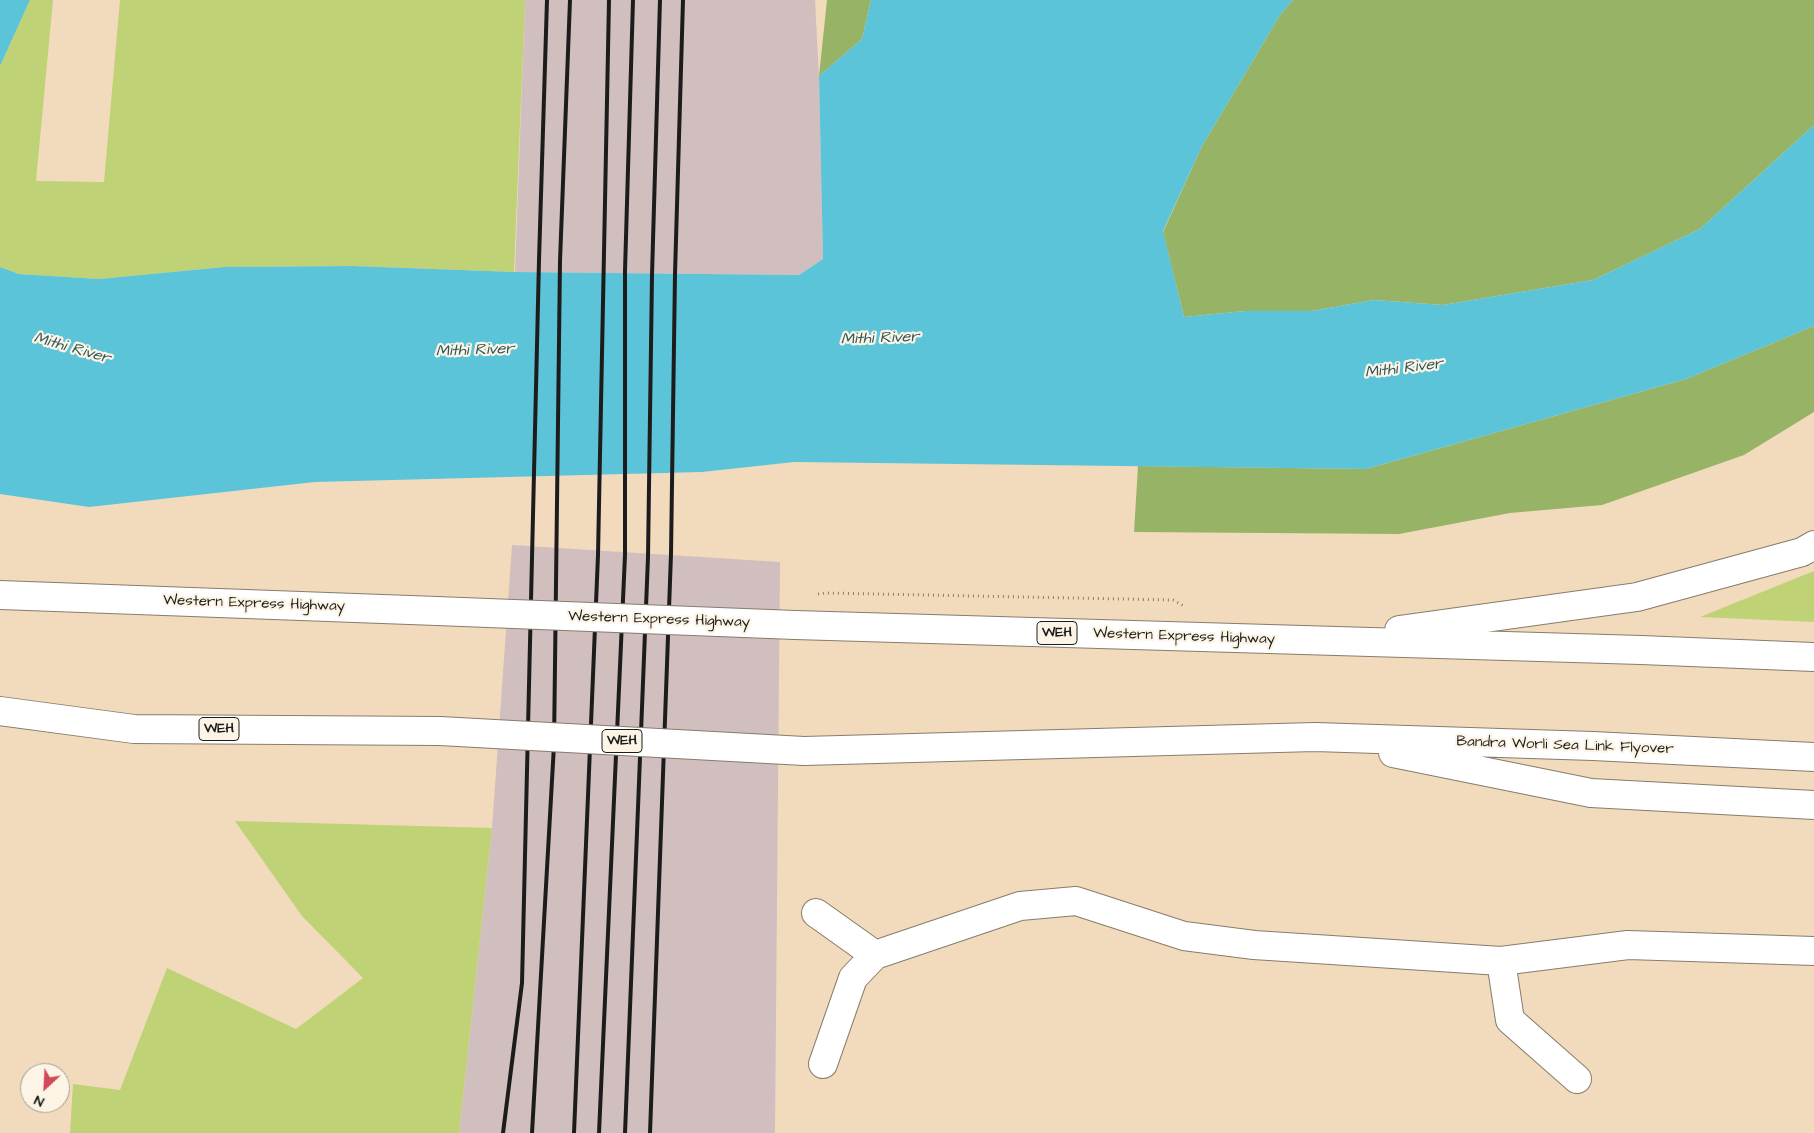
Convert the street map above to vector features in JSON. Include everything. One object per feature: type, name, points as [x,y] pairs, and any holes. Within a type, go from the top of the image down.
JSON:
[{"type":"main road","points":[[1318,641],[1637,597],[1802,552],[1814,545]]},
{"type":"main road","name":"Western Express Highway","points":[[0,596],[437,610],[795,625],[1318,641]]},
{"type":"main road","points":[[1318,641],[1814,657]]},
{"type":"main road","name":"WEH","points":[[0,711],[134,728],[440,731],[804,750],[1316,737]]},
{"type":"main road","points":[[0,730],[134,728]]},
{"type":"main road","points":[[1316,737],[1591,793],[1814,805]]},
{"type":"main road","name":"Bandra Worli Sea Link Flyover","points":[[1316,737],[1593,746],[1814,757]]},
{"type":"main road","points":[[823,1064],[853,978],[875,955],[1020,906],[1076,901],[1184,936],[1254,945],[1502,961],[1628,945],[1814,951]]},
{"type":"main road","points":[[816,913],[875,955]]},
{"type":"main road","points":[[1502,961],[1510,1020],[1577,1079]]},
{"type":"shaded area","points":[[525,0],[815,0],[819,76],[823,259],[799,275],[515,272]]},
{"type":"shaded area","points":[[512,545],[780,562],[775,1133],[459,1133],[492,828]]},
{"type":"green space","points":[[30,0],[53,0],[36,181],[104,182],[120,0],[525,0],[514,272],[352,266],[224,267],[99,279],[19,274],[0,267],[0,66]]},
{"type":"green space","points":[[827,0],[871,0],[862,39],[819,76]]},
{"type":"green space","points":[[1293,0],[1814,0],[1814,125],[1700,229],[1593,280],[1443,305],[1374,300],[1312,311],[1245,311],[1184,317],[1163,232],[1202,146],[1280,15]]},
{"type":"green space","points":[[1814,326],[1814,412],[1744,455],[1602,505],[1510,513],[1399,534],[1134,532],[1138,466],[1366,469],[1686,379]]},
{"type":"green space","points":[[1814,571],[1814,622],[1700,617]]},
{"type":"green space","points":[[235,821],[492,828],[459,1133],[70,1133],[73,1084],[120,1090],[167,968],[296,1029],[363,978],[302,916]]},
{"type":"water","points":[[0,0],[30,0],[0,66]]},
{"type":"water","name":"Mithi River","points":[[871,0],[1293,0],[1280,15],[1202,146],[1163,231],[1184,317],[1245,311],[1312,311],[1374,300],[1443,305],[1593,280],[1700,229],[1814,125],[1814,326],[1686,379],[1366,469],[794,462],[702,472],[315,482],[89,507],[0,494],[0,267],[19,274],[99,279],[224,267],[352,266],[515,272],[799,275],[823,259],[819,76],[862,39]]},
{"type":"railway","points":[[503,1133],[522,983],[547,0]]},
{"type":"railway","points":[[532,1133],[554,745],[560,261],[570,0]]},
{"type":"railway","points":[[574,1133],[598,555],[609,0]]},
{"type":"railway","points":[[599,1133],[625,555],[625,271],[633,0]]},
{"type":"railway","points":[[625,1133],[648,557],[652,275],[660,0]]},
{"type":"railway","points":[[650,1133],[671,554],[675,274],[683,0]]}]
